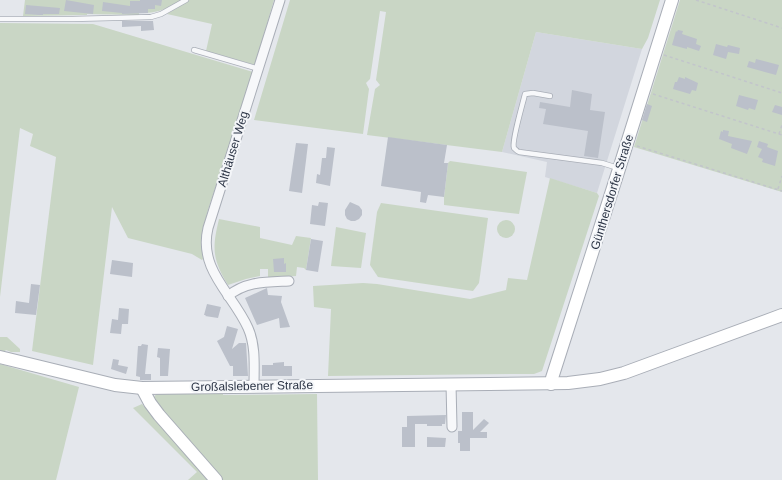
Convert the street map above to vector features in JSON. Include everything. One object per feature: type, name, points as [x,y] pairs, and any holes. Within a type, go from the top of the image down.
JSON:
[{"type":"main road","name":"Günthersdorfer Straße","points":[[551,384],[672,0]]},
{"type":"main road","name":"Großalslebener Straße","points":[[0,357],[115,385],[142,388],[551,384],[584,382],[612,377],[782,314]]},
{"type":"main road","points":[[142,388],[150,403],[159,415],[216,480]]},
{"type":"street","name":"Althäuser Weg","points":[[254,386],[254,355],[251,335],[245,321],[219,283],[210,264],[206,251],[206,236],[280,0]]},
{"type":"street","points":[[228,296],[238,288],[249,285],[289,281]]},
{"type":"street","points":[[451,384],[452,427]]},
{"type":"lane","points":[[0,19],[151,17],[161,14],[186,0]]},
{"type":"lane","points":[[194,50],[259,69]]},
{"type":"lane","points":[[550,96],[532,93],[525,94],[514,138],[514,149],[519,152],[602,163],[619,169]]},
{"type":"path","points":[[696,0],[782,28]]},
{"type":"path","points":[[655,52],[782,93]]},
{"type":"path","points":[[643,91],[782,135]]},
{"type":"path","points":[[779,134],[782,125]]},
{"type":"path","points":[[627,143],[782,191]]},
{"type":"path","points":[[778,189],[782,176]]},
{"type":"shaded area","points":[[536,32],[642,49],[597,193],[545,177],[547,162],[502,152]]},
{"type":"green space","points":[[25,0],[181,0],[161,10],[139,13],[139,15],[87,14],[23,16]]},
{"type":"green space","points":[[189,0],[274,0],[255,65],[206,51],[212,24],[167,14]]},
{"type":"green space","points":[[290,0],[660,0],[648,38],[642,49],[536,32],[502,152],[367,135],[375,89],[380,85],[376,80],[386,12],[380,11],[370,79],[366,83],[369,89],[363,134],[254,120]]},
{"type":"green space","points":[[680,0],[782,0],[782,192],[634,147]]},
{"type":"green space","points":[[0,23],[93,24],[253,72],[207,213],[201,241],[202,260],[192,254],[128,238],[112,207],[93,365],[32,351],[56,157],[30,146],[33,134],[20,128],[0,297]]},
{"type":"green space","points":[[450,161],[527,172],[519,214],[444,205],[448,163]]},
{"type":"green space","points":[[550,178],[597,193],[599,196],[542,371],[534,374],[328,376],[331,309],[314,307],[313,286],[363,283],[377,284],[470,299],[506,290],[508,278],[527,280]]},
{"type":"green space","points":[[381,203],[488,218],[479,283],[473,291],[378,277],[370,265],[377,212]]},
{"type":"green space","points":[[219,219],[260,227],[260,238],[292,245],[296,236],[311,238],[306,270],[304,268],[297,267],[296,276],[268,278],[268,269],[260,269],[260,276],[228,285],[219,268],[215,253],[215,238]]},
{"type":"green space","points":[[506,220],[512,223],[515,229],[512,235],[506,238],[500,235],[497,229],[500,223]]},
{"type":"green space","points":[[336,227],[366,233],[361,268],[331,266]]},
{"type":"green space","points":[[0,337],[7,337],[20,349],[20,352],[11,352],[6,350],[4,352],[0,351]]},
{"type":"green space","points":[[0,364],[79,387],[56,480],[0,480]]},
{"type":"green space","points":[[157,393],[223,393],[223,395],[317,394],[318,480],[222,480],[165,416],[154,399]]},
{"type":"green space","points":[[142,404],[209,480],[188,480],[197,472],[133,408]]},
{"type":"building","points":[[66,0],[94,5],[93,14],[64,11]]},
{"type":"building","points":[[162,0],[161,6],[155,5],[155,9],[148,9],[148,13],[122,14],[102,11],[103,2],[130,6],[130,1]]},
{"type":"building","points":[[26,5],[60,8],[59,14],[25,14]]},
{"type":"building","points":[[122,21],[153,21],[154,30],[141,31],[141,26],[122,27]]},
{"type":"building","points":[[678,30],[683,31],[682,34],[697,39],[696,44],[701,46],[699,51],[687,47],[687,49],[672,45],[676,31],[677,32]]},
{"type":"building","points":[[716,44],[740,48],[739,54],[728,52],[726,59],[713,55]]},
{"type":"building","points":[[756,59],[779,65],[776,75],[747,67],[749,61],[755,63]]},
{"type":"building","points":[[679,77],[685,79],[685,77],[698,83],[696,91],[692,90],[690,94],[673,89],[675,82],[677,82]]},
{"type":"building","points":[[572,90],[592,94],[590,110],[605,112],[598,158],[584,156],[588,131],[543,124],[546,109],[539,108],[540,102],[570,107]]},
{"type":"building","points":[[739,95],[758,100],[755,110],[749,108],[748,110],[736,106]]},
{"type":"building","points":[[647,104],[652,106],[647,122],[642,120]]},
{"type":"building","points":[[775,105],[782,107],[782,115],[772,112]]},
{"type":"building","points":[[723,130],[729,131],[728,136],[752,141],[747,154],[731,148],[732,144],[719,139],[721,131],[723,132]]},
{"type":"building","points":[[388,137],[447,145],[444,163],[448,163],[444,197],[428,195],[426,203],[420,202],[421,192],[381,186]]},
{"type":"building","points":[[759,141],[768,144],[767,147],[778,151],[775,166],[762,162],[763,159],[758,157],[762,149],[757,147]]},
{"type":"building","points":[[296,143],[308,144],[302,193],[289,191]]},
{"type":"building","points":[[327,147],[335,148],[330,186],[316,183],[317,174],[320,175],[322,158],[326,158]]},
{"type":"building","points":[[319,202],[328,203],[325,226],[310,224],[312,205],[318,206]]},
{"type":"building","points":[[350,202],[359,206],[362,210],[362,215],[355,221],[347,219],[345,215],[345,210]]},
{"type":"building","points":[[311,239],[323,241],[318,272],[306,270]]},
{"type":"building","points":[[284,258],[284,264],[286,263],[286,272],[274,272],[273,259]]},
{"type":"building","points":[[112,260],[133,263],[132,277],[110,274]]},
{"type":"building","points":[[31,284],[40,285],[36,315],[15,313],[16,301],[29,303]]},
{"type":"building","points":[[267,288],[268,295],[282,296],[281,302],[290,327],[280,328],[279,318],[257,325],[245,298]]},
{"type":"building","points":[[207,304],[221,307],[218,318],[204,315]]},
{"type":"building","points":[[119,308],[129,309],[128,324],[122,324],[121,334],[110,333],[112,319],[118,320]]},
{"type":"building","points":[[227,326],[238,329],[232,349],[239,343],[246,343],[248,376],[233,376],[233,366],[230,366],[217,341],[224,337]]},
{"type":"building","points":[[142,344],[148,345],[145,374],[151,374],[151,380],[140,380],[140,377],[136,376],[138,346],[141,346]]},
{"type":"building","points":[[158,348],[170,349],[168,376],[160,376],[160,358],[157,357]]},
{"type":"building","points":[[113,359],[119,360],[118,365],[128,367],[126,374],[111,369]]},
{"type":"building","points":[[284,362],[284,366],[292,366],[292,376],[262,376],[262,365],[273,365],[273,363]]},
{"type":"building","points":[[462,412],[473,412],[473,430],[484,419],[489,423],[480,432],[487,432],[487,438],[470,438],[470,451],[460,451],[460,443],[458,443],[458,431],[462,431]]},
{"type":"building","points":[[446,415],[445,424],[442,424],[442,426],[415,424],[415,447],[402,447],[402,427],[407,427],[407,416]]},
{"type":"building","points":[[427,437],[446,438],[445,447],[427,447]]}]
